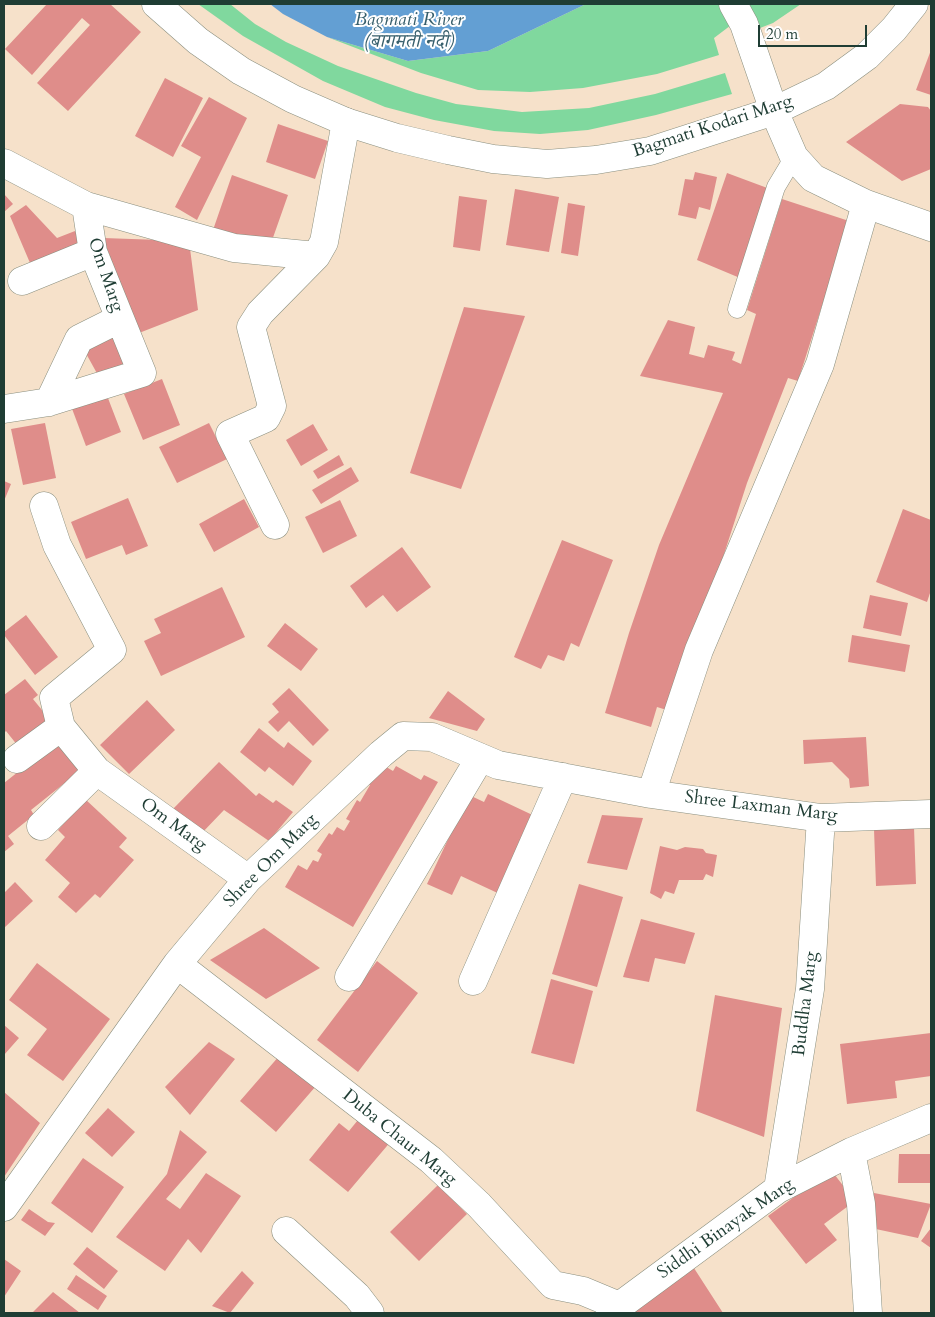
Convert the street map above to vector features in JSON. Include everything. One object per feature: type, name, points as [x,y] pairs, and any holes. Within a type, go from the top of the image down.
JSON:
[{"type":"street","name":"Bagmati Kodari Marg","points":[[156,4],[198,41],[241,71],[294,99],[346,122],[397,138],[466,154],[493,159],[548,164],[596,160],[650,151],[774,111],[826,86],[867,56],[914,4]]},
{"type":"street","points":[[738,14],[774,111],[794,157],[813,178],[866,204],[931,227]]},
{"type":"street","points":[[275,525],[230,434],[266,418],[272,406],[251,327],[260,313],[316,256],[324,242],[346,122]]},
{"type":"street","points":[[4,163],[86,206]]},
{"type":"street","points":[[651,794],[700,650],[820,364],[866,204]]},
{"type":"street","name":"Om Marg","points":[[4,409],[49,402],[142,373],[93,252],[86,206],[234,248],[316,256]]},
{"type":"street","points":[[22,281],[93,252]]},
{"type":"street","points":[[49,402],[79,339],[119,319]]},
{"type":"street","points":[[8,757],[61,727],[54,698],[112,650],[57,545],[44,506]]},
{"type":"street","name":"Om Marg","points":[[61,727],[97,771],[248,879]]},
{"type":"street","name":"Shree Om Marg","points":[[4,1207],[177,964],[248,879],[381,754],[403,736],[432,738],[498,765],[651,794]]},
{"type":"street","points":[[349,977],[480,758]]},
{"type":"street","points":[[41,826],[97,771]]},
{"type":"street","points":[[472,981],[564,777]]},
{"type":"street","name":"Shree Laxman Marg","points":[[651,794],[820,818],[931,814]]},
{"type":"street","name":"Buddha Marg","points":[[778,1189],[810,989],[820,818]]},
{"type":"street","name":"Duba Chaur Marg","points":[[177,964],[431,1160],[479,1206],[553,1285],[584,1291],[614,1310]]},
{"type":"street","name":"Siddhi Binayak Marg","points":[[614,1310],[778,1189],[850,1152],[931,1118]]},
{"type":"street","points":[[850,1152],[861,1204],[868,1313]]},
{"type":"street","points":[[286,1230],[357,1296],[370,1313]]},
{"type":"lane","points":[[737,309],[776,187],[794,157]]},
{"type":"green space","points":[[198,4],[230,4],[255,24],[286,42],[338,66],[416,93],[456,104],[522,112],[589,108],[655,94],[725,73],[732,94],[656,115],[588,130],[540,134],[494,131],[434,120],[385,107],[323,81],[243,36]]},
{"type":"green space","points":[[586,4],[801,4],[773,23],[760,28],[747,13],[714,38],[719,55],[657,74],[583,88],[530,92],[478,90],[421,73],[327,37],[408,61],[488,51]]},
{"type":"water","name":"Bagmati River (बागमती नदी)","points":[[270,4],[586,4],[488,51],[408,61],[327,37],[283,14]]},
{"type":"building","points":[[47,4],[110,4],[141,32],[68,111],[37,83],[90,25],[82,18],[32,75],[5,49]]},
{"type":"building","points":[[931,50],[931,95],[916,90]]},
{"type":"building","points":[[165,78],[203,98],[173,157],[135,136]]},
{"type":"building","points":[[209,97],[247,118],[197,220],[175,207],[201,157],[181,146]]},
{"type":"building","points":[[900,104],[928,107],[931,111],[931,169],[902,181],[846,142]]},
{"type":"building","points":[[278,124],[328,141],[315,179],[266,162]]},
{"type":"building","points":[[695,172],[717,177],[710,210],[699,207],[696,219],[678,215],[685,179],[693,180]]},
{"type":"building","points":[[727,173],[770,189],[740,278],[697,260]]},
{"type":"building","points":[[232,175],[288,195],[269,249],[213,230]]},
{"type":"building","points":[[515,189],[559,197],[549,252],[506,245]]},
{"type":"building","points":[[4,194],[13,204],[4,212]]},
{"type":"building","points":[[459,196],[487,200],[480,251],[453,247]]},
{"type":"building","points":[[782,199],[849,221],[798,381],[788,378],[747,483],[673,712],[657,707],[651,727],[605,713],[629,633],[659,545],[723,393],[640,376],[668,320],[695,327],[689,354],[704,358],[708,345],[735,352],[732,360],[741,364],[756,314],[747,310]]},
{"type":"building","points":[[568,203],[585,206],[578,256],[561,253]]},
{"type":"building","points":[[26,205],[57,238],[75,231],[85,248],[33,270],[10,216]]},
{"type":"building","points":[[103,238],[189,241],[198,310],[139,333]]},
{"type":"building","points":[[464,307],[525,316],[461,489],[410,473]]},
{"type":"building","points":[[114,331],[130,360],[99,377],[83,348]]},
{"type":"building","points":[[162,379],[180,425],[143,440],[124,394]]},
{"type":"building","points":[[106,393],[121,432],[86,446],[71,406]]},
{"type":"building","points":[[45,423],[56,478],[23,485],[11,429]]},
{"type":"building","points":[[209,423],[227,459],[177,483],[159,447]]},
{"type":"building","points":[[313,424],[328,450],[301,466],[286,440]]},
{"type":"building","points":[[339,455],[344,465],[318,479],[313,471]]},
{"type":"building","points":[[351,467],[359,481],[321,504],[312,490]]},
{"type":"building","points":[[4,481],[11,484],[4,501]]},
{"type":"building","points":[[128,498],[148,546],[126,555],[122,545],[86,559],[71,522]]},
{"type":"building","points":[[244,499],[259,527],[214,552],[199,524]]},
{"type":"building","points":[[340,500],[357,536],[323,553],[305,517]]},
{"type":"building","points":[[903,509],[931,520],[931,590],[927,602],[876,582]]},
{"type":"building","points":[[562,540],[613,560],[579,647],[571,643],[564,661],[548,655],[541,669],[514,657]]},
{"type":"building","points":[[402,547],[431,587],[397,612],[383,595],[366,608],[350,586]]},
{"type":"building","points":[[222,587],[245,637],[161,676],[144,641],[161,633],[154,619]]},
{"type":"building","points":[[870,595],[908,603],[901,636],[863,628]]},
{"type":"building","points":[[26,615],[58,657],[35,675],[4,635],[4,632]]},
{"type":"building","points":[[285,623],[318,649],[301,671],[267,646]]},
{"type":"building","points":[[852,635],[910,645],[905,672],[848,662]]},
{"type":"building","points":[[25,679],[38,695],[33,699],[50,720],[18,746],[6,731],[4,733],[4,695]]},
{"type":"building","points":[[289,688],[329,730],[313,746],[289,721],[278,732],[268,722],[279,712],[272,704]]},
{"type":"building","points":[[448,691],[485,719],[477,731],[429,718]]},
{"type":"building","points":[[147,700],[175,730],[129,774],[100,745]]},
{"type":"building","points":[[259,728],[284,748],[288,742],[312,761],[293,786],[269,767],[265,772],[240,752]]},
{"type":"building","points":[[866,737],[869,786],[850,788],[849,779],[832,762],[804,764],[803,740]]},
{"type":"building","points":[[57,741],[81,770],[31,810],[34,815],[8,836],[14,844],[4,852],[4,783]]},
{"type":"building","points":[[219,762],[256,796],[259,793],[273,803],[276,800],[293,812],[269,841],[224,810],[200,835],[173,809]]},
{"type":"building","points":[[383,765],[393,771],[396,766],[421,780],[424,775],[438,782],[353,927],[285,887],[298,865],[307,870],[313,860],[318,862],[322,854],[317,851],[329,833],[332,835],[337,827],[344,831],[350,821],[346,819],[357,800],[360,802],[370,785],[367,783]]},
{"type":"building","points":[[488,794],[541,819],[504,896],[461,876],[452,895],[427,884],[469,795],[484,802]]},
{"type":"building","points":[[85,799],[127,838],[119,847],[134,860],[100,898],[95,894],[76,913],[58,897],[70,883],[45,860],[65,837],[58,830]]},
{"type":"building","points":[[602,815],[643,818],[627,870],[587,863]]},
{"type":"building","points":[[914,827],[916,884],[876,886],[874,829]]},
{"type":"building","points":[[660,846],[677,850],[685,847],[703,849],[706,853],[717,855],[713,877],[706,874],[703,880],[679,880],[674,894],[665,891],[661,899],[650,893]]},
{"type":"building","points":[[15,882],[33,901],[4,928],[4,893]]},
{"type":"building","points":[[579,884],[623,897],[597,987],[552,974]]},
{"type":"building","points":[[641,919],[695,933],[685,964],[655,958],[649,982],[623,977]]},
{"type":"building","points":[[264,928],[320,968],[266,999],[210,960]]},
{"type":"building","points":[[377,961],[418,993],[358,1072],[317,1040]]},
{"type":"building","points":[[37,963],[110,1019],[63,1081],[27,1055],[47,1029],[9,1000]]},
{"type":"building","points":[[551,979],[593,991],[574,1064],[531,1053]]},
{"type":"building","points":[[715,995],[782,1008],[764,1137],[696,1111]]},
{"type":"building","points":[[4,1025],[19,1038],[4,1055]]},
{"type":"building","points":[[931,1033],[931,1076],[895,1081],[897,1098],[847,1104],[840,1044]]},
{"type":"building","points":[[209,1042],[235,1059],[190,1115],[165,1087]]},
{"type":"building","points":[[280,1055],[316,1086],[276,1132],[240,1101]]},
{"type":"building","points":[[4,1092],[40,1123],[4,1177]]},
{"type":"building","points":[[108,1108],[135,1132],[112,1157],[85,1133]]},
{"type":"building","points":[[362,1115],[392,1140],[348,1192],[309,1160],[339,1123],[349,1131]]},
{"type":"building","points":[[180,1130],[207,1152],[166,1199],[180,1209],[206,1173],[241,1196],[201,1253],[188,1239],[165,1271],[116,1237],[167,1174]]},
{"type":"building","points":[[899,1154],[931,1154],[931,1183],[898,1183]]},
{"type":"building","points":[[83,1158],[124,1187],[92,1233],[51,1203]]},
{"type":"building","points":[[831,1170],[855,1201],[824,1224],[837,1240],[806,1264],[768,1216]]},
{"type":"building","points":[[438,1185],[467,1214],[419,1261],[390,1232]]},
{"type":"building","points":[[874,1193],[931,1204],[918,1238],[871,1228]]},
{"type":"building","points":[[29,1209],[48,1222],[55,1223],[45,1236],[21,1220]]},
{"type":"building","points":[[931,1228],[931,1248],[921,1241]]},
{"type":"building","points":[[87,1247],[118,1271],[104,1289],[73,1264]]},
{"type":"building","points":[[4,1259],[21,1271],[4,1297]]},
{"type":"building","points":[[692,1265],[723,1313],[632,1313]]},
{"type":"building","points":[[242,1271],[254,1283],[230,1313],[212,1306]]},
{"type":"building","points":[[76,1275],[107,1296],[98,1310],[67,1289]]},
{"type":"building","points":[[53,1292],[80,1313],[32,1313]]}]
